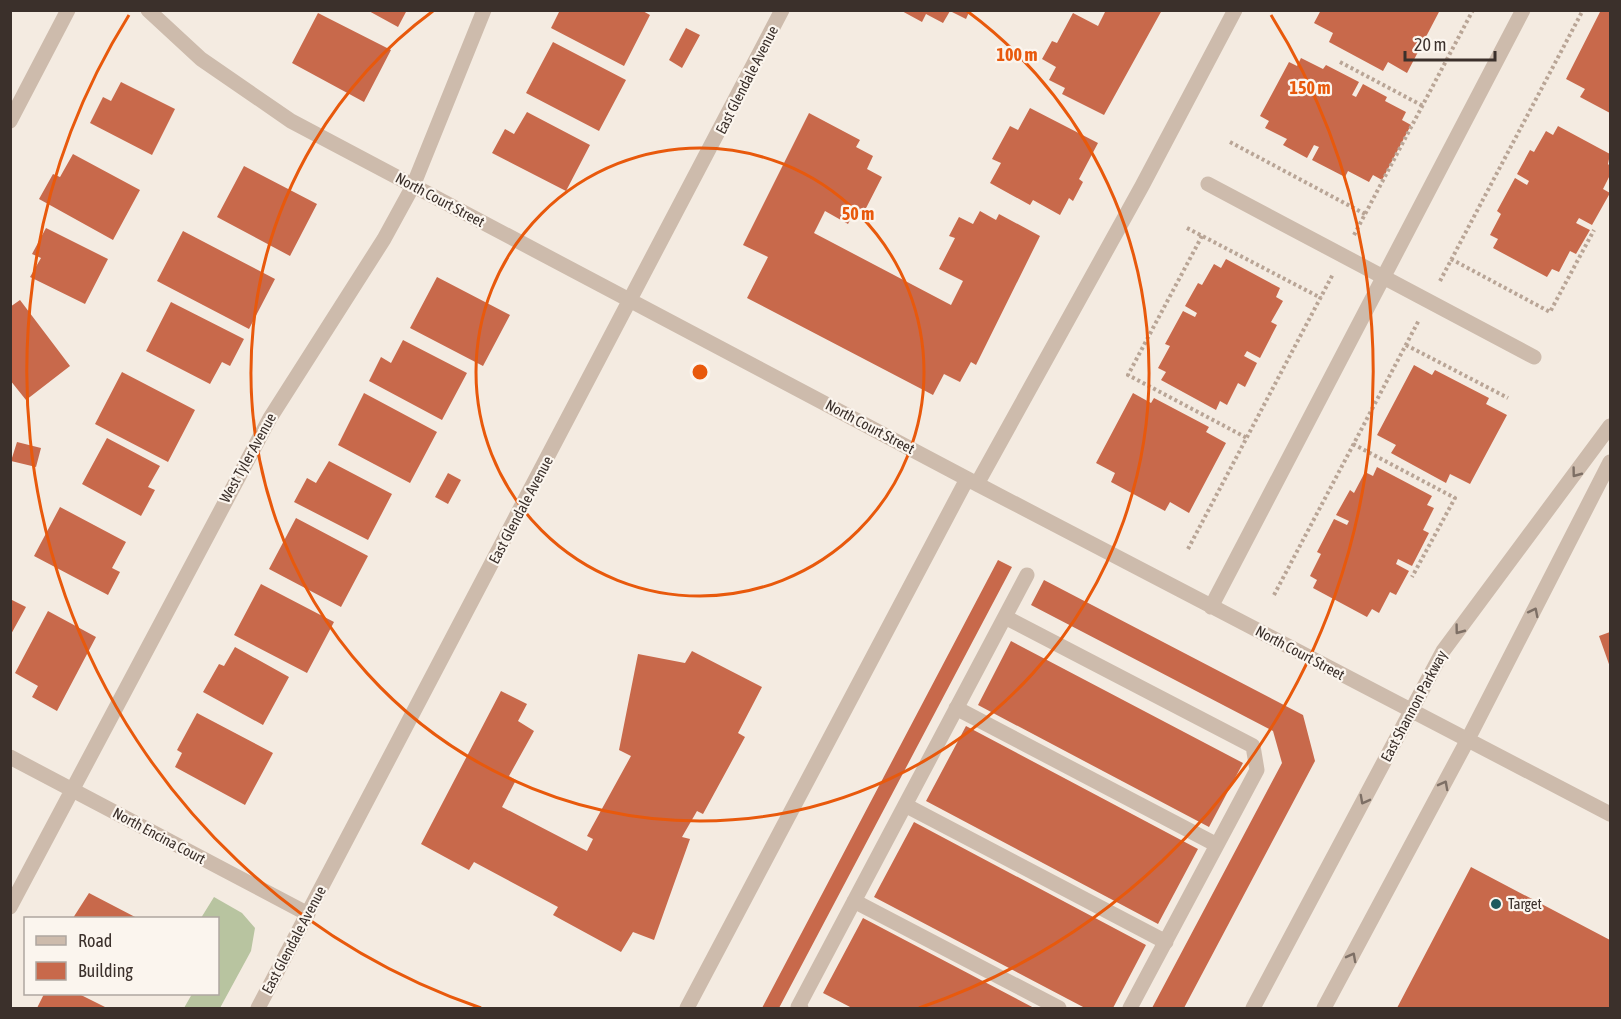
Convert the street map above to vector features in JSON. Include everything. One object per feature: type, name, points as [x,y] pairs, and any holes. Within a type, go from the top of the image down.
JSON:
[{"type":"street","points":[[10,121],[68,10]]},
{"type":"street","name":"North Court Street","points":[[148,10],[201,59],[291,122],[972,482],[1611,814]]},
{"type":"street","name":"West Tyler Avenue","points":[[10,907],[270,418],[384,239],[413,186],[484,10]]},
{"type":"street","name":"East Glendale Avenue","points":[[258,1008],[632,301],[783,10]]},
{"type":"street","points":[[687,1008],[972,482],[1142,186],[1235,10]]},
{"type":"street","points":[[1211,607],[1523,10]]},
{"type":"street","points":[[1208,184],[1534,357]]},
{"type":"street","name":"East Shannon Parkway","points":[[1253,1008],[1443,651],[1611,426]]},
{"type":"street","points":[[1324,1008],[1467,741],[1611,462]]},
{"type":"street","points":[[799,1008],[1027,575]]},
{"type":"street","points":[[1005,617],[1253,746],[1257,770],[1130,1008]]},
{"type":"street","points":[[956,708],[1217,845]]},
{"type":"street","name":"North Encina Court","points":[[10,757],[308,914]]},
{"type":"street","points":[[905,805],[1166,942]]},
{"type":"street","points":[[854,901],[1059,1008]]},
{"type":"street","points":[[1260,1008],[1265,986]]},
{"type":"path","points":[[1188,549],[1473,10]]},
{"type":"path","points":[[1340,62],[1423,106]]},
{"type":"path","points":[[1230,142],[1365,214]]},
{"type":"path","points":[[1187,228],[1321,298]]},
{"type":"path","points":[[1451,259],[1550,312],[1594,230]]},
{"type":"path","points":[[1202,236],[1128,375],[1247,438]]},
{"type":"path","points":[[1406,345],[1508,398]]},
{"type":"path","points":[[1353,444],[1455,498],[1412,577]]},
{"type":"green space","points":[[214,897],[242,913],[255,928],[251,951],[220,1008],[184,1008],[191,995],[219,995],[219,917],[202,917]]},
{"type":"building","points":[[367,10],[407,10],[398,27]]},
{"type":"building","points":[[560,10],[641,10],[650,15],[624,66],[551,28]]},
{"type":"building","points":[[900,10],[970,10],[966,19],[950,11],[943,23],[926,14],[922,22]]},
{"type":"building","points":[[1106,10],[1162,10],[1104,115],[1062,94],[1065,88],[1049,80],[1056,67],[1042,59],[1052,41],[1057,43],[1073,13],[1098,26]]},
{"type":"building","points":[[1321,10],[1440,10],[1407,73],[1388,62],[1383,71],[1329,42],[1333,33],[1314,23]]},
{"type":"building","points":[[1601,10],[1610,12],[1610,113],[1580,97],[1585,89],[1566,79]]},
{"type":"building","points":[[318,13],[391,50],[364,102],[292,63]]},
{"type":"building","points":[[686,28],[700,35],[682,68],[669,60]]},
{"type":"building","points":[[553,42],[626,80],[599,131],[526,93]]},
{"type":"building","points":[[1301,58],[1323,69],[1326,65],[1359,82],[1352,95],[1356,97],[1363,84],[1387,97],[1385,101],[1406,112],[1402,120],[1411,125],[1382,180],[1373,175],[1369,182],[1348,171],[1345,177],[1312,160],[1319,147],[1314,145],[1307,158],[1283,145],[1287,139],[1265,128],[1269,121],[1260,116],[1289,62],[1297,66]]},
{"type":"building","points":[[121,82],[175,109],[152,155],[90,123],[103,97],[111,101]]},
{"type":"building","points":[[1030,108],[1098,143],[1079,179],[1083,182],[1073,201],[1069,198],[1060,215],[1033,200],[1030,205],[990,183],[1001,163],[992,159],[1010,126],[1018,130]]},
{"type":"building","points":[[527,112],[590,145],[566,191],[492,153],[505,129],[514,134]]},
{"type":"building","points":[[809,113],[860,140],[856,147],[873,156],[867,169],[882,177],[863,214],[855,210],[848,224],[825,211],[814,233],[951,305],[963,281],[939,269],[955,238],[949,236],[959,217],[973,224],[980,211],[996,220],[999,214],[1040,236],[976,365],[971,362],[960,382],[944,374],[933,395],[747,298],[768,257],[743,245]]},
{"type":"building","points":[[1558,126],[1610,154],[1608,164],[1610,175],[1603,189],[1610,193],[1592,225],[1579,218],[1576,223],[1590,230],[1576,254],[1570,251],[1559,272],[1552,269],[1547,277],[1493,248],[1498,239],[1490,235],[1501,214],[1497,211],[1515,178],[1527,185],[1529,181],[1517,174],[1530,150],[1534,152],[1546,131],[1553,135]]},
{"type":"building","points":[[73,154],[140,190],[113,240],[39,199],[53,174],[60,177]]},
{"type":"building","points":[[244,166],[317,204],[290,256],[217,217]]},
{"type":"building","points":[[46,228],[108,259],[85,304],[30,277],[41,258],[32,254]]},
{"type":"building","points":[[183,231],[275,279],[249,329],[157,281]]},
{"type":"building","points":[[1226,259],[1280,288],[1276,297],[1283,301],[1271,322],[1277,325],[1260,358],[1247,351],[1244,356],[1257,363],[1245,387],[1238,383],[1227,405],[1220,401],[1216,410],[1161,380],[1166,372],[1158,368],[1170,346],[1165,344],[1183,311],[1195,317],[1197,313],[1185,306],[1198,283],[1202,285],[1214,264],[1221,268]]},
{"type":"building","points":[[437,277],[510,315],[483,366],[410,328]]},
{"type":"building","points":[[20,300],[70,366],[26,400],[10,380],[10,307]]},
{"type":"building","points":[[171,302],[244,339],[230,366],[222,362],[210,384],[146,351]]},
{"type":"building","points":[[403,340],[467,373],[442,420],[369,381],[381,357],[391,363]]},
{"type":"building","points":[[1414,365],[1432,375],[1435,370],[1489,398],[1486,404],[1507,415],[1470,484],[1450,474],[1446,483],[1391,453],[1396,445],[1377,435]]},
{"type":"building","points":[[122,372],[195,410],[168,462],[95,424]]},
{"type":"building","points":[[364,393],[437,432],[410,483],[338,445]]},
{"type":"building","points":[[1133,393],[1151,403],[1154,398],[1209,427],[1206,432],[1226,443],[1189,513],[1170,502],[1165,511],[1111,482],[1115,473],[1096,463]]},
{"type":"building","points":[[107,438],[160,466],[148,487],[155,490],[141,516],[82,484]]},
{"type":"building","points":[[17,442],[41,448],[36,467],[11,461]]},
{"type":"building","points":[[329,461],[392,494],[368,540],[294,502],[307,478],[316,483]]},
{"type":"building","points":[[1377,467],[1432,496],[1427,505],[1434,508],[1423,530],[1429,533],[1412,566],[1398,559],[1396,564],[1409,571],[1396,595],[1390,592],[1379,613],[1372,609],[1367,617],[1313,588],[1317,580],[1310,576],[1321,554],[1317,552],[1334,519],[1347,525],[1349,521],[1336,515],[1350,490],[1354,493],[1365,472],[1373,476]]},
{"type":"building","points":[[448,473],[461,480],[448,504],[435,497]]},
{"type":"building","points":[[60,507],[126,542],[112,568],[120,572],[108,595],[34,556]]},
{"type":"building","points":[[296,518],[368,556],[341,607],[269,569]]},
{"type":"building","points":[[998,560],[1012,567],[779,1008],[762,1008]]},
{"type":"building","points":[[1044,580],[1303,715],[1315,761],[1184,1008],[1152,1008],[1282,763],[1273,731],[1031,605]]},
{"type":"building","points":[[261,584],[334,622],[307,673],[234,635]]},
{"type":"building","points":[[10,599],[26,607],[10,636]]},
{"type":"building","points":[[48,611],[96,637],[57,711],[32,697],[38,686],[15,673]]},
{"type":"building","points":[[1610,632],[1610,667],[1599,636]]},
{"type":"building","points":[[1011,641],[1243,763],[1209,827],[978,705]]},
{"type":"building","points":[[235,647],[289,677],[263,725],[203,692],[219,664],[224,666]]},
{"type":"building","points":[[692,651],[762,687],[738,733],[745,737],[703,814],[697,811],[682,837],[690,839],[654,940],[633,932],[621,952],[553,915],[558,907],[474,862],[469,870],[421,844],[501,691],[527,704],[518,721],[534,731],[509,776],[516,780],[502,807],[587,851],[593,839],[587,836],[631,756],[619,750],[638,654],[685,663]]},
{"type":"building","points":[[197,713],[273,753],[245,805],[175,767],[182,753],[177,750]]},
{"type":"building","points":[[966,726],[1198,849],[1158,924],[926,801]]},
{"type":"building","points":[[914,822],[1146,945],[1113,1008],[1085,1008],[874,897]]},
{"type":"building","name":"Target","points":[[1471,867],[1610,940],[1610,1008],[1397,1008]]},
{"type":"building","points":[[89,893],[135,917],[74,917]]},
{"type":"building","points":[[863,918],[1034,1008],[852,1008],[823,993]]},
{"type":"building","points":[[44,995],[81,995],[107,1008],[37,1008]]},
{"type":"place","name":"Target","points":[[1496,904]]}]
